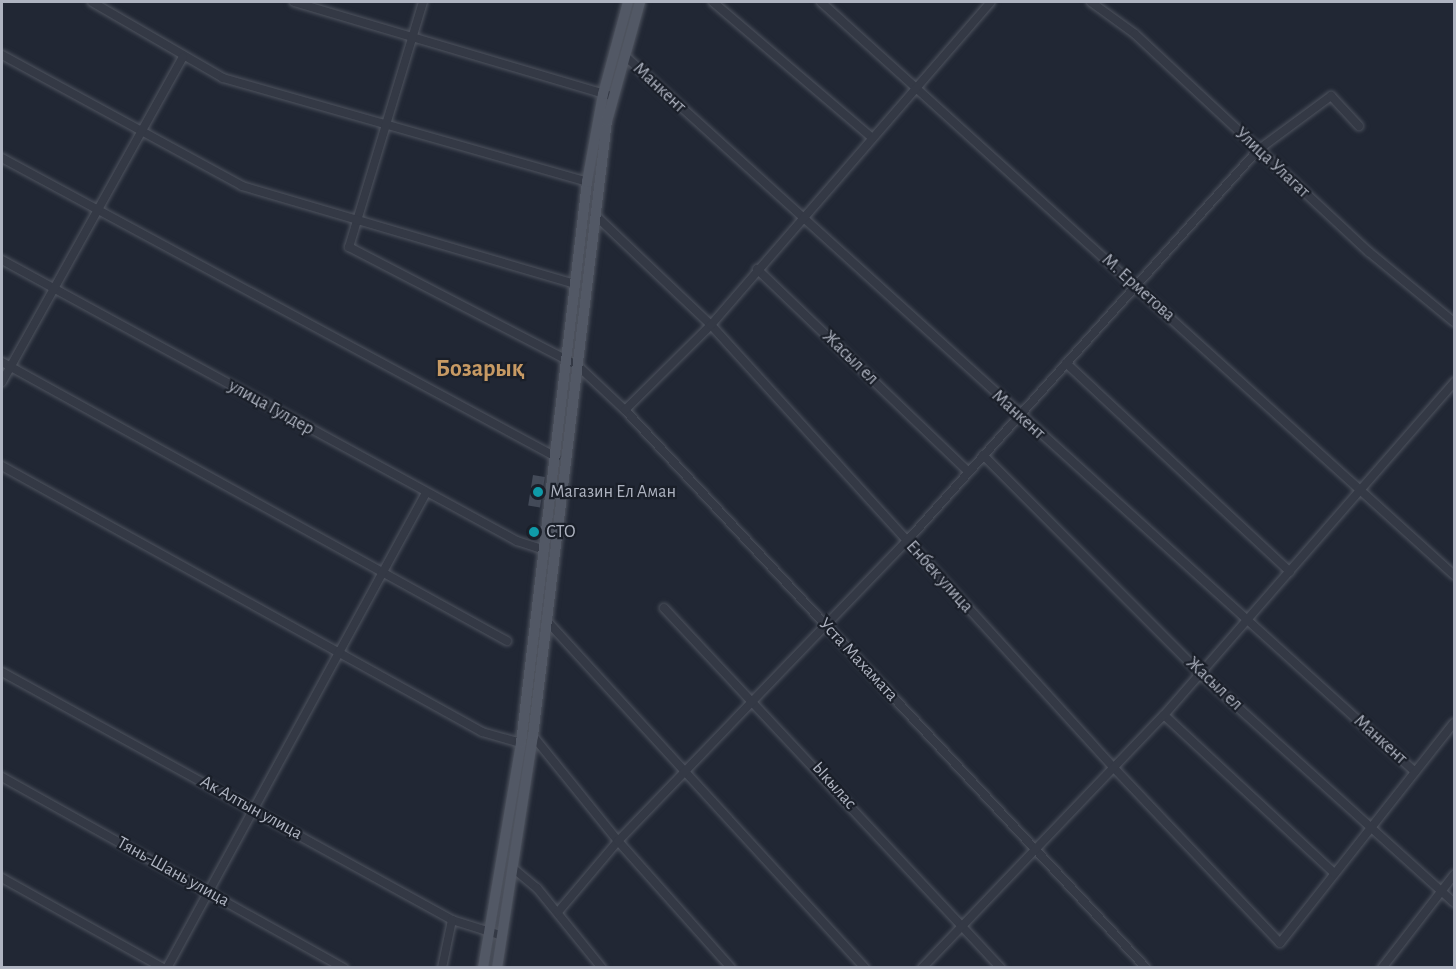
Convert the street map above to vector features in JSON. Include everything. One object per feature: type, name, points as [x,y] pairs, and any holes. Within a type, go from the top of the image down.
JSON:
[{"type":"main road","points":[[483,968],[521,743],[587,182],[609,95],[628,2]]},
{"type":"main road","points":[[497,968],[533,736],[609,95],[625,56],[640,2]]},
{"type":"street","points":[[92,2],[183,57],[223,78],[385,127],[587,182]]},
{"type":"street","points":[[294,2],[609,95]]},
{"type":"street","points":[[357,219],[423,2]]},
{"type":"street","points":[[713,2],[872,138]]},
{"type":"street","name":"М. Ерметова","points":[[821,2],[1455,575]]},
{"type":"street","points":[[625,410],[711,325],[799,218],[992,2]]},
{"type":"street","name":"Улица Улагат","points":[[1090,2],[1136,34],[1258,150],[1455,322]]},
{"type":"street","points":[[2,55],[138,132],[242,186],[576,284]]},
{"type":"street","name":"Манкент","points":[[625,56],[799,218],[1414,771]]},
{"type":"street","points":[[2,382],[6,364],[97,210],[138,132],[183,57]]},
{"type":"street","points":[[558,912],[618,841],[906,541],[1258,150],[1331,96],[1359,126]]},
{"type":"street","points":[[2,158],[556,457]]},
{"type":"street","name":"Енбек улица","points":[[595,215],[711,325],[1114,768],[1280,943],[1334,873]]},
{"type":"street","name":"Уста Махамата","points":[[357,219],[348,240],[350,248],[577,365],[625,410],[1146,968]]},
{"type":"street","name":"улица Гулдер","points":[[2,260],[426,493],[517,541],[544,550]]},
{"type":"street","name":"Жасыл ел","points":[[757,269],[968,471]]},
{"type":"street","points":[[1065,363],[1290,572]]},
{"type":"street","points":[[6,364],[507,641]]},
{"type":"street","points":[[922,968],[1164,715],[1455,382]]},
{"type":"street","name":"Жасыл ел","points":[[983,455],[1201,674],[1455,903]]},
{"type":"street","points":[[2,466],[482,732],[521,743]]},
{"type":"street","points":[[2,878],[165,968],[426,493]]},
{"type":"street","name":"Ыкылас","points":[[664,608],[754,699],[1001,968]]},
{"type":"street","points":[[547,621],[865,968]]},
{"type":"street","name":"Ак Алтын улица","points":[[2,672],[452,920],[503,936]]},
{"type":"street","points":[[1164,715],[1334,873],[1455,723]]},
{"type":"street","points":[[533,736],[618,841],[731,968]]},
{"type":"street","name":"Тянь-Шань улица","points":[[2,777],[344,968]]},
{"type":"street","points":[[514,869],[558,912],[602,968]]},
{"type":"street","points":[[1382,968],[1455,875]]},
{"type":"street","points":[[442,968],[452,920]]},
{"type":"building","name":"Магазин Ел Аман","points":[[533,475],[545,477],[540,507],[528,506]]},
{"type":"place","name":"Магазин Ел Аман","points":[[538,492]]},
{"type":"place","name":"СТО","points":[[534,532]]},
{"type":"district","name":"Бозарық","points":[[480,370]]}]
